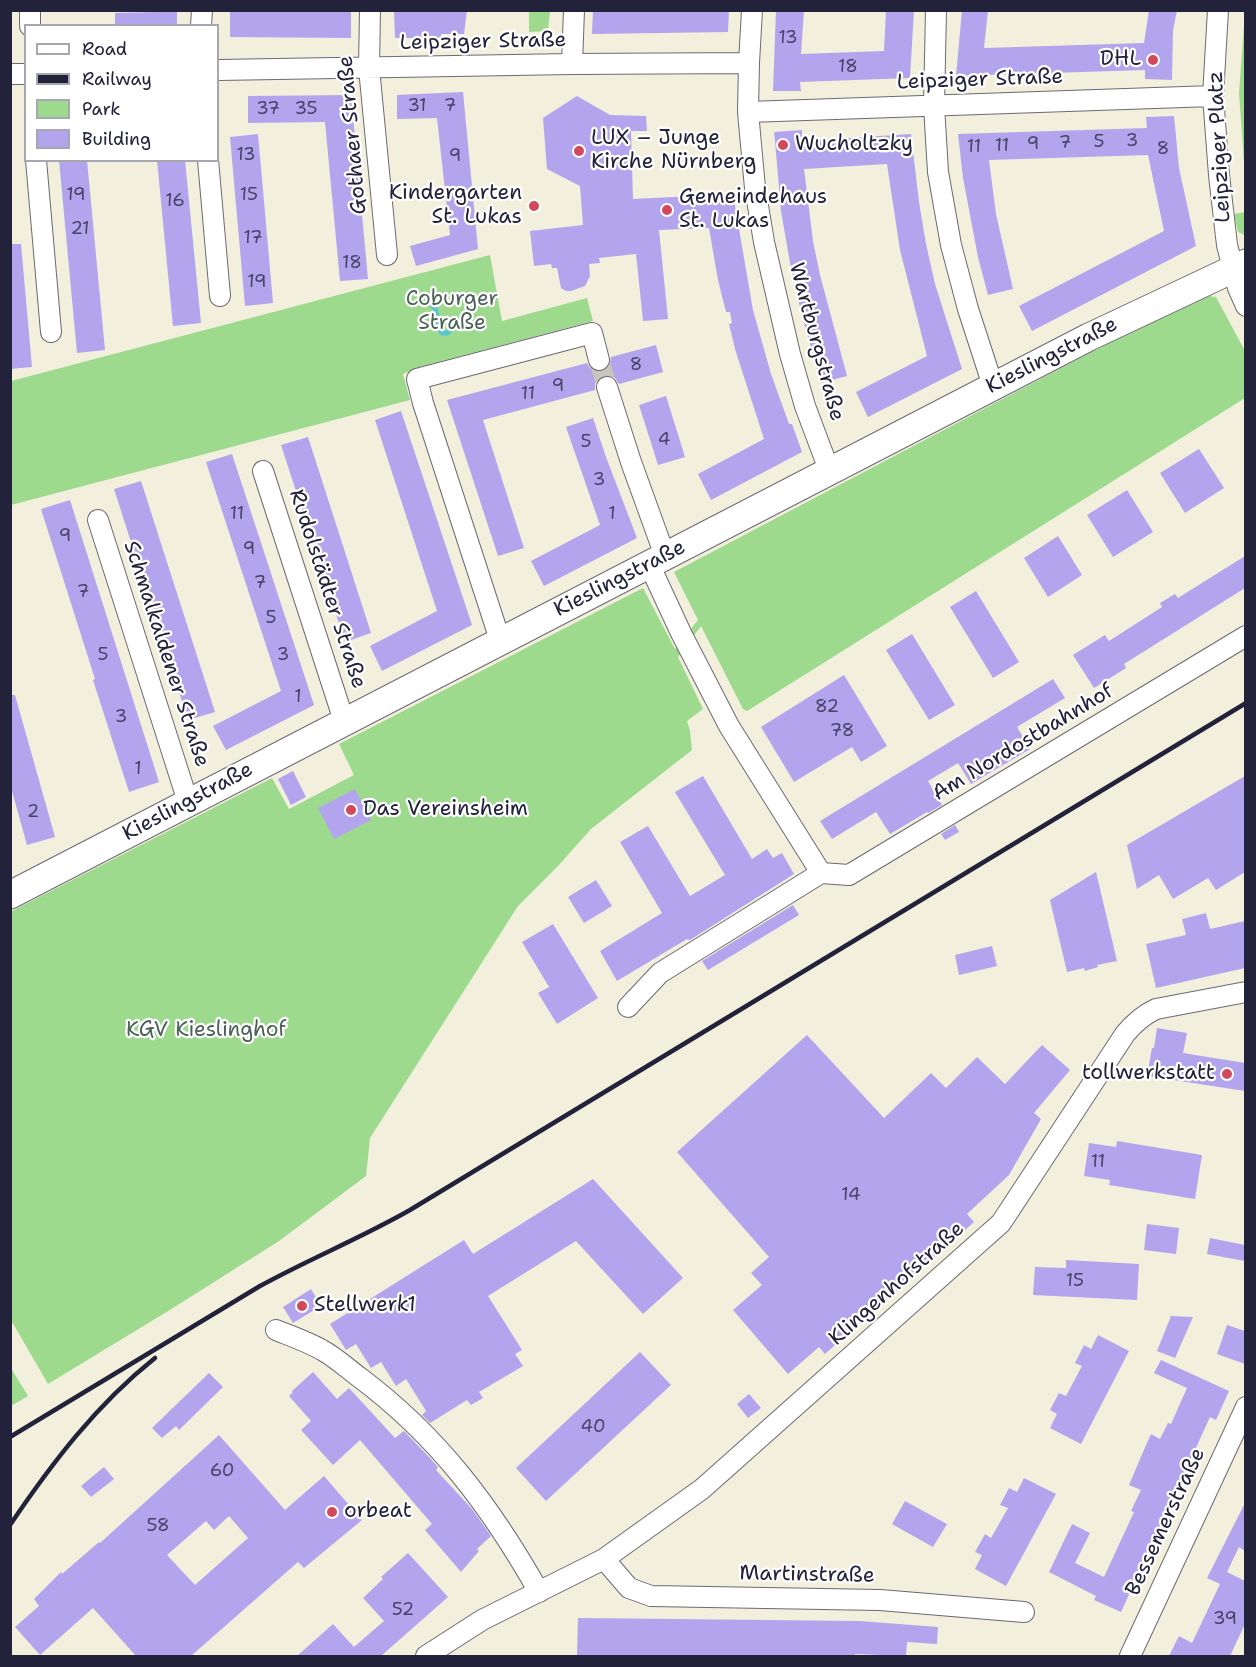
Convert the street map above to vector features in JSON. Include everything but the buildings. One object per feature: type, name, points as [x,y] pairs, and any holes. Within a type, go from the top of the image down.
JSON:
[{"type":"street","name":"Gothaer Straße","points":[[370,10],[369,69],[387,255]]},
{"type":"street","points":[[572,64],[574,10]]},
{"type":"street","name":"Wartburgstraße","points":[[752,10],[748,112],[755,188],[764,242],[777,302],[805,406],[829,470]]},
{"type":"street","points":[[936,10],[934,106],[938,172],[951,245],[968,309],[993,386]]},
{"type":"street","name":"Leipziger Platz","points":[[1218,10],[1213,96],[1218,175],[1226,238],[1239,266]]},
{"type":"street","name":"Leipziger Straße","points":[[219,70],[749,63]]},
{"type":"street","name":"Leipziger Straße","points":[[748,112],[1213,96]]},
{"type":"street","points":[[36,162],[51,332]]},
{"type":"street","points":[[208,162],[220,296]]},
{"type":"street","points":[[1239,266],[1238,288],[1245,306]]},
{"type":"street","name":"Kieslingstraße","points":[[12,891],[1089,337],[1239,266]]},
{"type":"street","points":[[500,640],[417,379],[592,333],[599,360]]},
{"type":"street","points":[[607,387],[631,462],[676,623],[729,726],[821,873],[660,973],[628,1007]]},
{"type":"street","name":"Rudolstädter Straße","points":[[263,471],[344,721]]},
{"type":"street","name":"Schmalkaldener Straße","points":[[98,520],[188,802]]},
{"type":"street","name":"Am Nordostbahnhof","points":[[821,873],[849,875],[1245,636]]},
{"type":"street","name":"Klingenhofstraße","points":[[426,1656],[482,1620],[604,1559],[702,1489],[1001,1223],[1134,1023],[1156,1010],[1245,992]]},
{"type":"street","points":[[276,1330],[321,1349],[389,1400],[423,1433],[448,1459],[483,1503],[514,1548],[539,1592]]},
{"type":"street","name":"Bessemerstraße","points":[[1130,1656],[1245,1407]]},
{"type":"street","name":"Martinstraße","points":[[604,1559],[629,1588],[651,1596],[880,1600],[1024,1612]]},
{"type":"green space","points":[[529,11],[550,11],[548,31],[529,32]]},
{"type":"green space","points":[[1246,11],[1245,176],[1239,93]]},
{"type":"green space","points":[[1246,212],[1245,235],[1238,232],[1234,214]]},
{"type":"green space","name":"Coburger Straße","points":[[490,255],[502,321],[587,298],[593,321],[419,367],[403,374],[410,400],[11,505],[11,381]]},
{"type":"green space","name":"KGV Kieslinghof","points":[[1200,295],[1216,297],[1245,351],[1245,398],[747,711],[743,709],[701,626],[678,657],[703,709],[687,721],[692,750],[591,829],[518,906],[370,1138],[366,1176],[279,1241],[48,1384],[11,1320],[10,912],[272,778],[289,809],[354,775],[339,744],[643,588],[675,649],[698,620],[674,572]]},
{"type":"green space","points":[[11,1368],[28,1396],[10,1406]]},
{"type":"waterway","points":[[428,302],[435,308],[442,333],[451,330],[450,321]]},
{"type":"tunnel","points":[[599,360],[607,387]]},
{"type":"railway","points":[[10,1437],[260,1286],[410,1210],[1246,703]]},
{"type":"railway","points":[[10,1525],[42,1479],[94,1415],[155,1358]]},
{"type":"place","name":"DHL","points":[[1153,60]]},
{"type":"place","name":"Wucholtzky","points":[[783,145]]},
{"type":"place","name":"LUX – Junge Kirche Nürnberg","points":[[579,151]]},
{"type":"place","name":"Kindergarten St. Lukas","points":[[534,206]]},
{"type":"place","name":"Gemeindehaus St. Lukas","points":[[667,210]]},
{"type":"place","name":"Das Vereinsheim","points":[[351,810]]},
{"type":"place","name":"tollwerkstatt","points":[[1227,1074]]},
{"type":"place","name":"Stellwerk1","points":[[302,1306]]},
{"type":"place","name":"orbeat","points":[[332,1512]]}]
